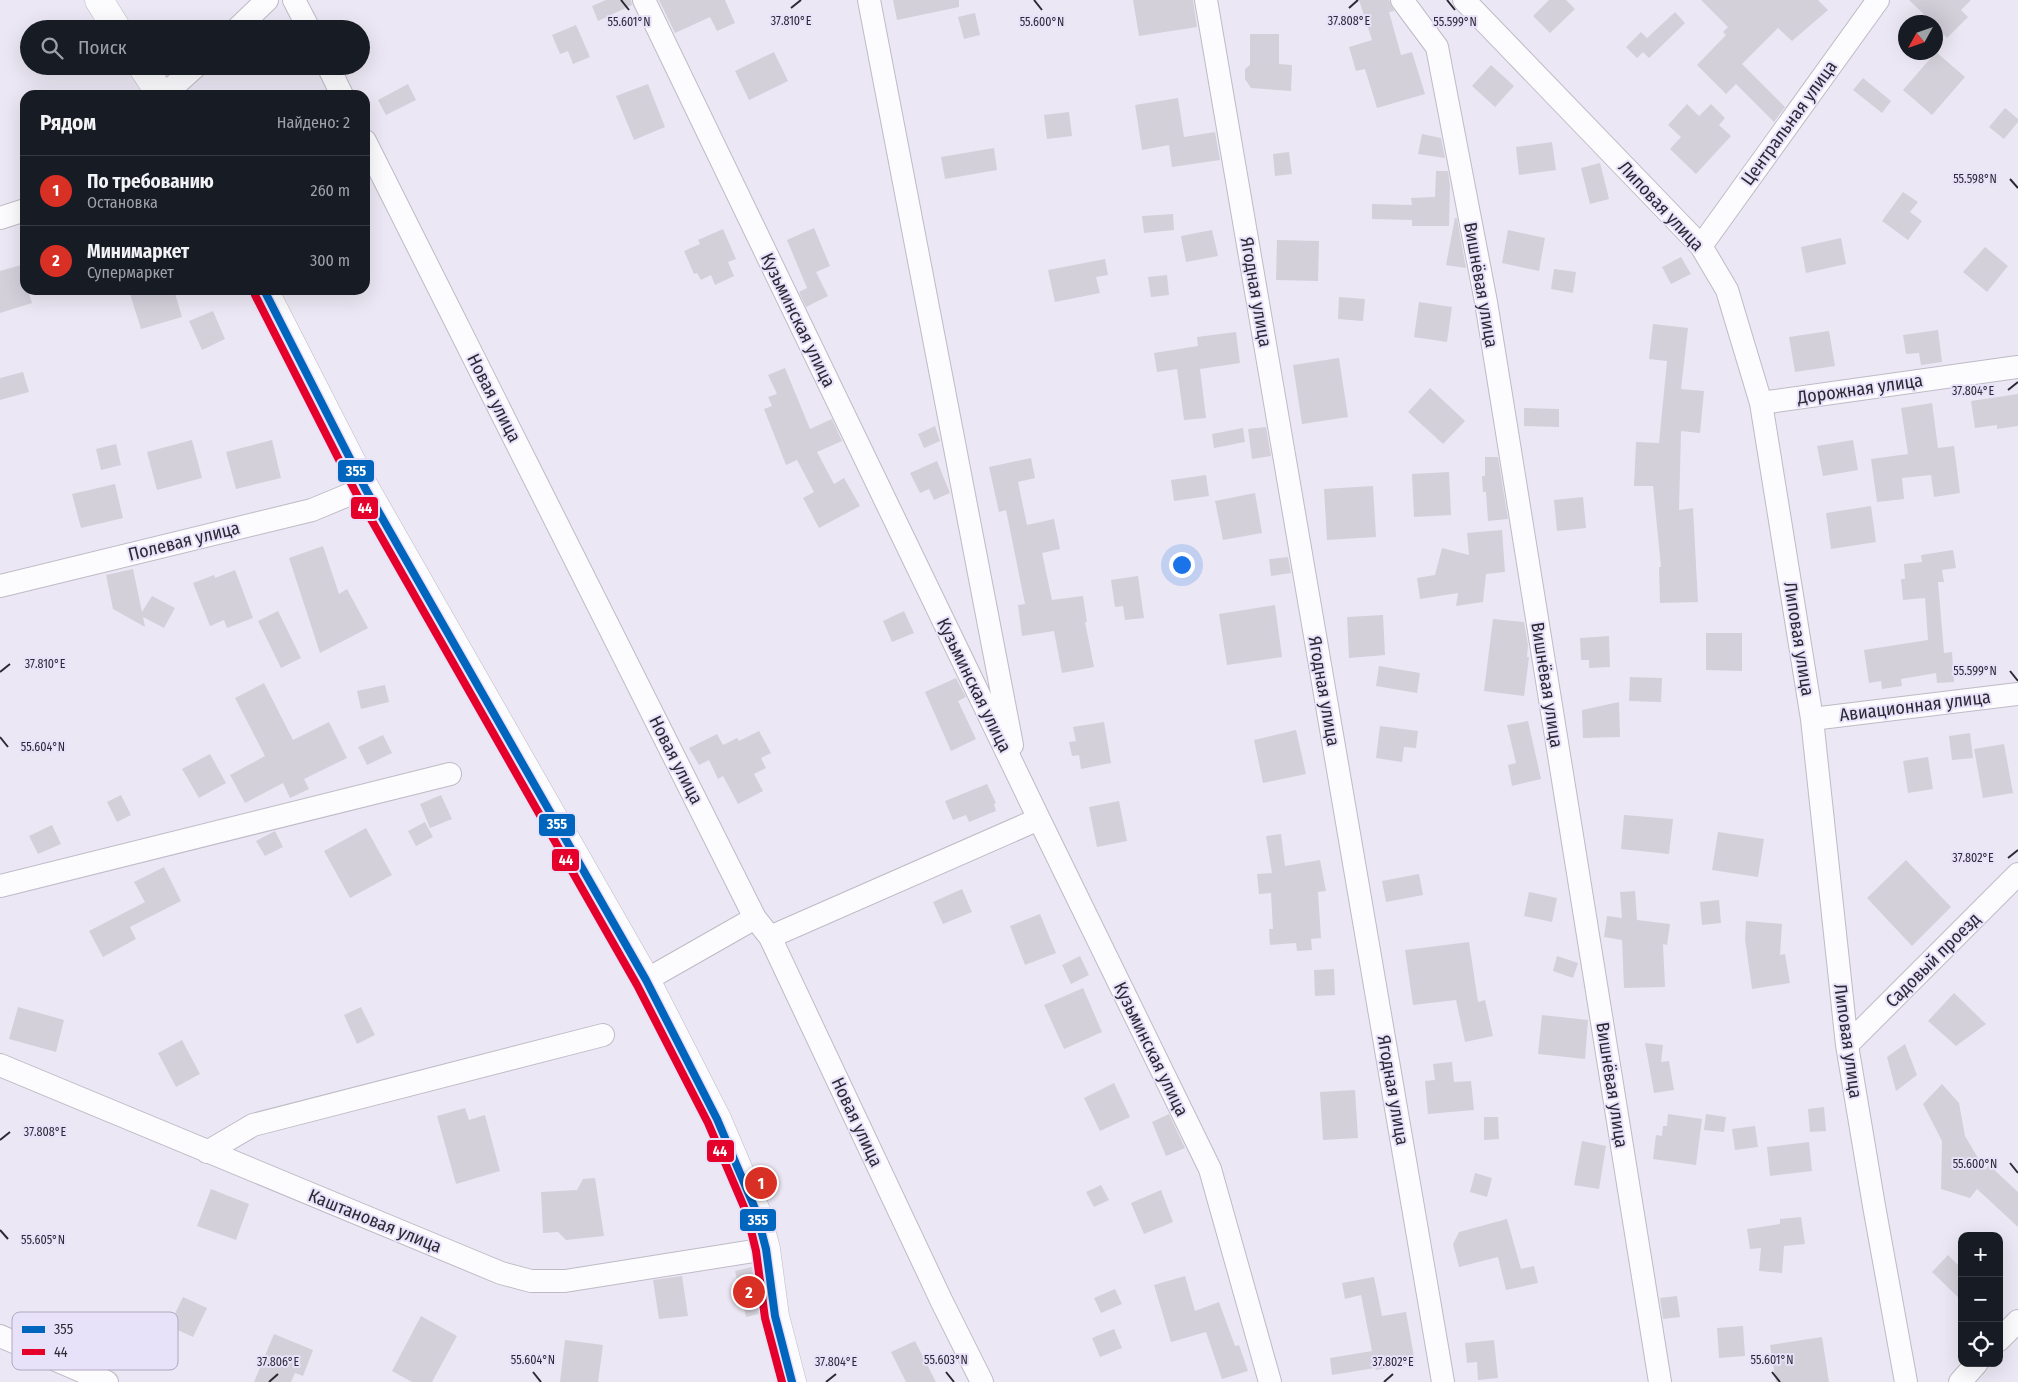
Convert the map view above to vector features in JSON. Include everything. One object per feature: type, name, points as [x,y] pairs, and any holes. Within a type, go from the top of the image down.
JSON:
[{"type":"street","points":[[99,0],[111,20]]},
{"type":"street","points":[[246,20],[267,0]]},
{"type":"street","points":[[294,0],[304,20]]},
{"type":"street","name":"Кузьминская улица","points":[[644,0],[1018,776],[1210,1168],[1270,1382]]},
{"type":"street","points":[[869,0],[1018,776]]},
{"type":"street","name":"Ягодная улица","points":[[1206,0],[1443,1382]]},
{"type":"street","name":"Вишнёвая улица","points":[[1402,0],[1437,47],[1486,302],[1660,1382]]},
{"type":"street","name":"Липовая улица","points":[[1464,0],[1701,246],[1727,290],[1761,403],[1812,719],[1847,1045],[1906,1382]]},
{"type":"street","name":"Центральная улица","points":[[1701,246],[1878,0]]},
{"type":"street","points":[[149,75],[159,90]]},
{"type":"street","points":[[169,90],[186,75]]},
{"type":"street","points":[[332,75],[340,90]]},
{"type":"street","name":"Новая улица","points":[[370,150],[755,918],[770,937],[942,1302],[982,1382]]},
{"type":"street","points":[[0,218],[20,212]]},
{"type":"street","points":[[267,295],[365,488],[646,980],[717,1119],[756,1211],[766,1249],[775,1316],[792,1382]]},
{"type":"street","name":"Дорожная улица","points":[[1761,403],[2018,367]]},
{"type":"street","name":"Полевая улица","points":[[0,586],[312,510],[365,488]]},
{"type":"street","name":"Авиационная улица","points":[[1812,719],[2018,694]]},
{"type":"street","points":[[0,886],[450,774]]},
{"type":"street","points":[[770,937],[1039,819]]},
{"type":"street","name":"Садовый проезд","points":[[1847,1045],[2018,874]]},
{"type":"street","points":[[646,980],[755,918]]},
{"type":"street","points":[[207,1152],[253,1125],[603,1035]]},
{"type":"street","name":"Каштановая улица","points":[[0,1065],[501,1273],[531,1281],[565,1281],[766,1249]]},
{"type":"street","points":[[2003,1336],[2018,1320]]},
{"type":"street","points":[[0,1336],[12,1341]]},
{"type":"street","points":[[1960,1382],[1973,1367]]},
{"type":"street","points":[[79,1370],[107,1382]]},
{"type":"building","points":[[606,0],[631,0],[632,5],[598,21],[592,6]]},
{"type":"building","points":[[659,0],[725,0],[735,23],[717,31],[710,17],[675,33]]},
{"type":"building","points":[[893,0],[959,0],[959,7],[897,20]]},
{"type":"building","points":[[1133,0],[1193,0],[1197,27],[1139,36]]},
{"type":"building","points":[[1359,0],[1389,0],[1394,11],[1389,12],[1401,55],[1412,52],[1425,94],[1377,108],[1365,69],[1356,71],[1349,47],[1372,40]]},
{"type":"building","points":[[1549,0],[1566,0],[1575,9],[1550,33],[1533,16]]},
{"type":"building","points":[[1701,0],[1818,0],[1828,10],[1792,41],[1778,28],[1742,64],[1785,107],[1774,122],[1736,84],[1726,94],[1697,65],[1726,35],[1723,32],[1728,27]]},
{"type":"building","points":[[1909,0],[1971,0],[1961,10],[1968,17],[1947,38],[1943,34],[1943,15],[1925,15]]},
{"type":"building","points":[[1675,12],[1685,23],[1649,58],[1643,52],[1637,58],[1626,47],[1641,32],[1647,38]]},
{"type":"building","points":[[975,13],[980,35],[964,39],[958,17]]},
{"type":"building","points":[[576,25],[590,57],[573,64],[568,51],[560,54],[552,35]]},
{"type":"building","points":[[1250,34],[1279,34],[1279,64],[1292,65],[1291,91],[1251,88],[1245,79],[1245,69],[1250,65]]},
{"type":"building","points":[[774,52],[788,81],[749,100],[735,71]]},
{"type":"building","points":[[1943,58],[1965,77],[1932,115],[1903,90],[1929,60],[1943,60]]},
{"type":"building","points":[[1491,65],[1514,86],[1495,107],[1472,86]]},
{"type":"building","points":[[1863,78],[1891,101],[1882,113],[1853,90]]},
{"type":"building","points":[[408,84],[416,100],[386,115],[378,100]]},
{"type":"building","points":[[648,84],[665,127],[634,140],[616,96]]},
{"type":"building","points":[[1178,98],[1184,137],[1215,132],[1220,160],[1172,167],[1169,145],[1142,150],[1135,105]]},
{"type":"building","points":[[1687,104],[1699,116],[1711,104],[1725,118],[1719,125],[1731,136],[1696,174],[1670,149],[1681,137],[1668,125]]},
{"type":"building","points":[[2005,108],[2018,119],[2018,122],[2004,139],[1989,127]]},
{"type":"building","points":[[1069,112],[1072,136],[1047,139],[1044,115]]},
{"type":"building","points":[[1422,134],[1441,138],[1445,158],[1418,154]]},
{"type":"building","points":[[1552,142],[1556,170],[1519,175],[1516,147]]},
{"type":"building","points":[[994,148],[997,170],[945,179],[941,157]]},
{"type":"building","points":[[1289,152],[1292,174],[1275,176],[1273,154]]},
{"type":"building","points":[[1600,163],[1609,199],[1590,204],[1581,168]]},
{"type":"building","points":[[1436,171],[1448,171],[1450,186],[1449,226],[1412,226],[1412,220],[1372,219],[1372,204],[1412,205],[1411,198],[1435,197]]},
{"type":"building","points":[[1903,192],[1918,202],[1910,212],[1922,221],[1908,240],[1882,221]]},
{"type":"building","points":[[1173,214],[1174,230],[1144,233],[1142,216]]},
{"type":"building","points":[[1455,218],[1457,218],[1466,268],[1446,265]]},
{"type":"building","points":[[814,228],[830,266],[816,272],[828,296],[806,307],[799,292],[807,288],[787,240]]},
{"type":"building","points":[[723,229],[736,259],[728,262],[734,276],[715,285],[711,275],[701,280],[697,273],[694,274],[684,251],[700,244],[698,240]]},
{"type":"building","points":[[1212,230],[1218,256],[1186,262],[1181,236]]},
{"type":"building","points":[[1508,230],[1545,238],[1539,271],[1502,263]]},
{"type":"building","points":[[1841,238],[1846,264],[1806,273],[1801,247]]},
{"type":"building","points":[[1277,240],[1319,241],[1318,281],[1276,280]]},
{"type":"building","points":[[1985,247],[2008,266],[1987,292],[1963,272]]},
{"type":"building","points":[[1681,257],[1691,274],[1671,284],[1662,267]]},
{"type":"building","points":[[1105,259],[1108,275],[1096,277],[1100,293],[1055,302],[1048,270]]},
{"type":"building","points":[[20,265],[20,295],[30,295],[32,303],[0,313],[0,271]]},
{"type":"building","points":[[1554,269],[1576,272],[1573,293],[1551,289]]},
{"type":"building","points":[[1167,275],[1169,295],[1151,297],[1148,277]]},
{"type":"building","points":[[130,295],[175,295],[182,317],[141,329]]},
{"type":"building","points":[[1339,297],[1365,299],[1363,321],[1338,319]]},
{"type":"building","points":[[1419,302],[1452,307],[1447,342],[1414,337]]},
{"type":"building","points":[[213,311],[225,339],[202,350],[189,321]]},
{"type":"building","points":[[1653,324],[1688,328],[1681,389],[1704,391],[1700,433],[1681,431],[1679,510],[1693,508],[1698,602],[1660,603],[1659,567],[1661,567],[1653,486],[1634,486],[1636,442],[1659,443],[1667,361],[1649,359]]},
{"type":"building","points":[[1938,330],[1942,362],[1921,365],[1919,353],[1906,354],[1903,335]]},
{"type":"building","points":[[1829,331],[1835,366],[1795,372],[1789,337]]},
{"type":"building","points":[[1236,332],[1240,363],[1200,369],[1206,418],[1184,420],[1177,369],[1157,372],[1154,353],[1198,346],[1197,337]]},
{"type":"building","points":[[1339,358],[1348,417],[1302,424],[1293,365]]},
{"type":"building","points":[[785,368],[810,429],[832,419],[842,441],[817,452],[834,484],[844,478],[860,506],[819,528],[803,498],[814,492],[797,460],[786,465],[764,409],[772,406],[768,397],[777,394],[768,375]]},
{"type":"building","points":[[23,372],[29,392],[0,400],[0,378]]},
{"type":"building","points":[[1430,388],[1465,421],[1443,444],[1408,412]]},
{"type":"building","points":[[2018,394],[2018,426],[1997,429],[1997,425],[1975,428],[1971,401]]},
{"type":"building","points":[[1932,403],[1938,448],[1954,446],[1960,493],[1934,497],[1931,475],[1902,478],[1904,499],[1877,502],[1871,459],[1908,454],[1901,408]]},
{"type":"building","points":[[1524,408],[1559,409],[1559,427],[1524,426]]},
{"type":"building","points":[[935,426],[940,441],[924,448],[918,434]]},
{"type":"building","points":[[1266,427],[1271,456],[1252,459],[1248,429]]},
{"type":"building","points":[[1243,428],[1245,442],[1214,448],[1212,434]]},
{"type":"building","points":[[192,440],[202,478],[157,490],[147,452]]},
{"type":"building","points":[[272,440],[281,478],[236,489],[226,452]]},
{"type":"building","points":[[1853,440],[1858,470],[1823,476],[1817,446]]},
{"type":"building","points":[[116,444],[121,465],[101,470],[96,449]]},
{"type":"building","points":[[1485,457],[1498,457],[1508,519],[1488,521],[1486,492],[1483,492],[1482,476],[1485,476]]},
{"type":"building","points":[[1031,458],[1035,478],[1018,482],[1027,525],[1054,519],[1060,549],[1042,553],[1052,600],[1083,596],[1087,622],[1085,622],[1094,667],[1062,673],[1054,631],[1022,636],[1018,605],[1025,604],[1006,510],[999,512],[989,467]]},
{"type":"building","points":[[937,461],[950,493],[934,500],[929,489],[920,493],[910,473]]},
{"type":"building","points":[[1449,472],[1451,515],[1414,517],[1412,474]]},
{"type":"building","points":[[1206,475],[1209,496],[1174,501],[1171,480]]},
{"type":"building","points":[[115,484],[123,518],[81,528],[72,494]]},
{"type":"building","points":[[1373,486],[1376,537],[1327,540],[1324,489]]},
{"type":"building","points":[[1255,493],[1262,533],[1223,540],[1215,501]]},
{"type":"building","points":[[1583,497],[1586,528],[1557,531],[1554,500]]},
{"type":"building","points":[[1871,506],[1876,542],[1831,549],[1826,513]]},
{"type":"building","points":[[1502,530],[1505,572],[1486,574],[1483,602],[1456,606],[1458,593],[1420,599],[1417,578],[1435,575],[1442,548],[1469,555],[1467,533]]},
{"type":"building","points":[[323,546],[339,594],[347,589],[368,628],[320,653],[289,558]]},
{"type":"building","points":[[1953,550],[1956,568],[1942,570],[1944,582],[1938,582],[1944,653],[1952,652],[1954,682],[1937,683],[1936,673],[1901,679],[1902,686],[1882,689],[1881,681],[1869,683],[1864,650],[1928,640],[1925,598],[1903,600],[1901,579],[1905,579],[1904,564],[1922,562],[1921,555]]},
{"type":"building","points":[[1288,557],[1291,573],[1271,576],[1269,559]]},
{"type":"building","points":[[133,569],[142,612],[152,596],[175,608],[164,628],[143,617],[145,627],[113,609],[106,575]]},
{"type":"building","points":[[235,570],[253,618],[227,628],[224,620],[210,626],[193,583],[214,575],[215,578]]},
{"type":"building","points":[[1138,576],[1144,618],[1125,620],[1123,606],[1115,607],[1111,580]]},
{"type":"building","points":[[1275,605],[1282,657],[1227,665],[1219,614]]},
{"type":"building","points":[[278,611],[301,658],[281,668],[258,621]]},
{"type":"building","points":[[904,611],[914,633],[892,642],[883,621]]},
{"type":"building","points":[[1383,615],[1385,655],[1349,658],[1347,617]]},
{"type":"building","points":[[1493,619],[1524,622],[1528,645],[1527,657],[1529,657],[1524,696],[1484,691]]},
{"type":"building","points":[[1706,633],[1742,633],[1742,671],[1706,670]]},
{"type":"building","points":[[1609,636],[1610,667],[1589,668],[1589,660],[1581,660],[1580,638]]},
{"type":"building","points":[[1379,666],[1420,673],[1417,693],[1376,686]]},
{"type":"building","points":[[1630,677],[1662,678],[1661,702],[1629,701]]},
{"type":"building","points":[[956,678],[966,697],[958,701],[976,739],[951,751],[925,692]]},
{"type":"building","points":[[264,683],[293,740],[329,722],[347,758],[304,779],[309,789],[290,798],[283,783],[245,803],[230,775],[265,756],[235,698]]},
{"type":"building","points":[[385,685],[389,702],[361,709],[357,691]]},
{"type":"building","points":[[1619,702],[1620,737],[1583,738],[1582,710]]},
{"type":"building","points":[[1528,721],[1541,779],[1512,786],[1508,765],[1516,763],[1507,725]]},
{"type":"building","points":[[1104,722],[1111,763],[1081,769],[1079,755],[1072,756],[1069,742],[1076,741],[1073,727]]},
{"type":"building","points":[[1380,726],[1418,731],[1416,748],[1404,747],[1402,762],[1376,758]]},
{"type":"building","points":[[1296,730],[1306,774],[1263,783],[1254,740]]},
{"type":"building","points":[[759,731],[771,753],[761,758],[766,768],[754,774],[763,791],[738,804],[723,776],[718,779],[709,760],[699,765],[689,748],[717,734],[723,745],[737,738],[739,741]]},
{"type":"building","points":[[1970,733],[1973,758],[1952,760],[1949,736]]},
{"type":"building","points":[[383,735],[392,753],[367,765],[358,747]]},
{"type":"building","points":[[2004,744],[2013,793],[1983,798],[1974,749]]},
{"type":"building","points":[[210,754],[226,783],[199,798],[182,769]]},
{"type":"building","points":[[1928,757],[1933,789],[1908,793],[1903,761]]},
{"type":"building","points":[[987,784],[996,803],[994,804],[996,811],[969,822],[966,815],[953,820],[945,801]]},
{"type":"building","points":[[121,795],[131,815],[117,822],[107,802]]},
{"type":"building","points":[[441,795],[452,819],[430,828],[420,804]]},
{"type":"building","points":[[1119,801],[1127,841],[1097,847],[1089,807]]},
{"type":"building","points":[[1624,815],[1673,819],[1669,854],[1621,849]]},
{"type":"building","points":[[425,822],[433,837],[416,846],[408,831]]},
{"type":"building","points":[[52,825],[61,844],[38,854],[29,836]]},
{"type":"building","points":[[366,828],[392,875],[350,898],[324,851]]},
{"type":"building","points":[[275,831],[283,847],[265,856],[256,841]]},
{"type":"building","points":[[1718,832],[1764,839],[1758,877],[1712,870]]},
{"type":"building","points":[[1281,834],[1285,866],[1320,860],[1326,891],[1318,892],[1321,938],[1311,939],[1312,950],[1297,951],[1296,943],[1270,945],[1269,929],[1273,929],[1271,893],[1259,894],[1257,874],[1272,873],[1266,836]]},
{"type":"building","points":[[1906,860],[1951,907],[1912,946],[1867,898]]},
{"type":"building","points":[[164,867],[181,901],[130,927],[136,939],[103,957],[89,931],[145,902],[134,882]]},
{"type":"building","points":[[1419,874],[1423,895],[1386,902],[1382,881]]},
{"type":"building","points":[[962,889],[972,912],[943,924],[933,902]]},
{"type":"building","points":[[1635,891],[1637,920],[1670,924],[1667,945],[1663,944],[1665,987],[1624,988],[1622,940],[1604,937],[1607,916],[1622,918],[1620,892]]},
{"type":"building","points":[[1529,892],[1557,898],[1552,922],[1524,916]]},
{"type":"building","points":[[1719,900],[1721,923],[1702,925],[1700,902]]},
{"type":"building","points":[[1040,914],[1056,953],[1025,965],[1010,926]]},
{"type":"building","points":[[1746,921],[1782,924],[1780,955],[1785,954],[1790,983],[1752,989],[1745,939]]},
{"type":"building","points":[[1469,942],[1478,1002],[1485,1000],[1493,1036],[1465,1042],[1456,1000],[1413,1005],[1405,950]]},
{"type":"building","points":[[1080,956],[1089,975],[1071,984],[1062,965]]},
{"type":"building","points":[[1557,956],[1578,963],[1573,978],[1553,971]]},
{"type":"building","points":[[1334,969],[1335,995],[1315,996],[1314,970]]},
{"type":"building","points":[[1083,988],[1102,1032],[1064,1049],[1044,1005]]},
{"type":"building","points":[[1954,993],[1986,1024],[1956,1046],[1928,1021]]},
{"type":"building","points":[[18,1007],[64,1020],[56,1052],[9,1039]]},
{"type":"building","points":[[361,1007],[375,1035],[357,1044],[344,1015]]},
{"type":"building","points":[[1542,1015],[1588,1020],[1585,1059],[1538,1054]]},
{"type":"building","points":[[182,1040],[200,1074],[176,1087],[158,1053]]},
{"type":"building","points":[[1645,1043],[1663,1045],[1661,1062],[1669,1061],[1674,1090],[1654,1093]]},
{"type":"building","points":[[1905,1044],[1917,1075],[1896,1091],[1887,1057]]},
{"type":"building","points":[[1452,1062],[1454,1082],[1471,1081],[1474,1110],[1428,1114],[1425,1081],[1435,1080],[1433,1064]]},
{"type":"building","points":[[1114,1083],[1130,1117],[1100,1131],[1084,1098]]},
{"type":"building","points":[[1942,1084],[1959,1103],[1965,1136],[1985,1170],[1989,1165],[2018,1192],[2018,1227],[1977,1189],[1970,1198],[1941,1189],[1942,1141],[1923,1104]]},
{"type":"building","points":[[1355,1090],[1358,1138],[1323,1140],[1320,1092]]},
{"type":"building","points":[[1824,1107],[1826,1131],[1810,1132],[1808,1109]]},
{"type":"building","points":[[465,1108],[469,1120],[485,1115],[500,1171],[456,1184],[437,1116]]},
{"type":"building","points":[[1169,1114],[1185,1148],[1166,1156],[1152,1122]]},
{"type":"building","points":[[1668,1114],[1702,1119],[1696,1165],[1653,1159],[1656,1135],[1662,1136],[1663,1126],[1667,1126]]},
{"type":"building","points":[[1706,1114],[1726,1117],[1724,1132],[1704,1130]]},
{"type":"building","points":[[1484,1117],[1498,1117],[1499,1139],[1484,1140]]},
{"type":"building","points":[[1755,1126],[1758,1147],[1735,1150],[1732,1129]]},
{"type":"building","points":[[1582,1141],[1606,1146],[1599,1189],[1574,1185]]},
{"type":"building","points":[[1809,1142],[1812,1171],[1770,1176],[1767,1147]]},
{"type":"building","points":[[1475,1173],[1492,1178],[1487,1197],[1470,1192]]},
{"type":"building","points":[[595,1178],[604,1236],[566,1240],[558,1232],[543,1233],[541,1192],[577,1190],[583,1179]]},
{"type":"building","points":[[1101,1185],[1109,1200],[1094,1207],[1086,1192]]},
{"type":"building","points":[[211,1189],[249,1204],[236,1240],[197,1226]]},
{"type":"building","points":[[1161,1190],[1173,1222],[1144,1234],[1131,1203]]},
{"type":"building","points":[[1801,1217],[1805,1244],[1784,1246],[1782,1273],[1759,1271],[1761,1248],[1750,1249],[1747,1229],[1780,1224],[1780,1219]]},
{"type":"building","points":[[1507,1219],[1521,1269],[1534,1266],[1538,1283],[1506,1290],[1498,1257],[1459,1267],[1453,1244],[1459,1232]]},
{"type":"building","points":[[1948,1255],[1958,1265],[1958,1297],[1932,1272]]},
{"type":"building","points":[[752,1267],[759,1314],[746,1317],[735,1271]]},
{"type":"building","points":[[682,1276],[688,1316],[659,1319],[653,1280]]},
{"type":"building","points":[[1185,1276],[1195,1311],[1219,1302],[1235,1346],[1239,1345],[1248,1371],[1222,1379],[1206,1332],[1171,1342],[1154,1285]]},
{"type":"building","points":[[1374,1277],[1382,1316],[1406,1312],[1415,1362],[1376,1370],[1375,1368],[1332,1375],[1330,1358],[1372,1351],[1361,1295],[1345,1299],[1342,1283]]},
{"type":"building","points":[[1115,1289],[1122,1304],[1101,1313],[1094,1298]]},
{"type":"building","points":[[1677,1296],[1680,1317],[1663,1319],[1660,1298]]},
{"type":"building","points":[[183,1297],[207,1308],[193,1337],[178,1330],[178,1312],[176,1312]]},
{"type":"building","points":[[421,1316],[457,1336],[432,1382],[412,1382],[392,1371]]},
{"type":"building","points":[[1743,1326],[1745,1356],[1719,1358],[1717,1328]]},
{"type":"building","points":[[1114,1329],[1122,1348],[1100,1357],[1092,1338]]},
{"type":"building","points":[[274,1334],[313,1350],[303,1376],[295,1373],[291,1382],[254,1382]]},
{"type":"building","points":[[1822,1337],[1829,1382],[1776,1382],[1770,1345]]},
{"type":"building","points":[[565,1340],[603,1345],[598,1382],[560,1382]]},
{"type":"building","points":[[1494,1340],[1498,1378],[1478,1380],[1477,1362],[1467,1363],[1465,1343]]},
{"type":"building","points":[[915,1341],[936,1382],[906,1382],[891,1352]]},
{"type":"transit line","name":"44","points":[[255,295],[356,493],[637,985],[708,1123],[747,1214],[756,1251],[765,1318],[782,1382]]},
{"type":"transit line","name":"355","points":[[267,295],[365,488],[646,980],[717,1119],[756,1211],[766,1249],[775,1316],[792,1382]]},
{"type":"place","name":"По требованию","points":[[761,1183]]},
{"type":"place","name":"Минимаркет","points":[[749,1292]]}]
